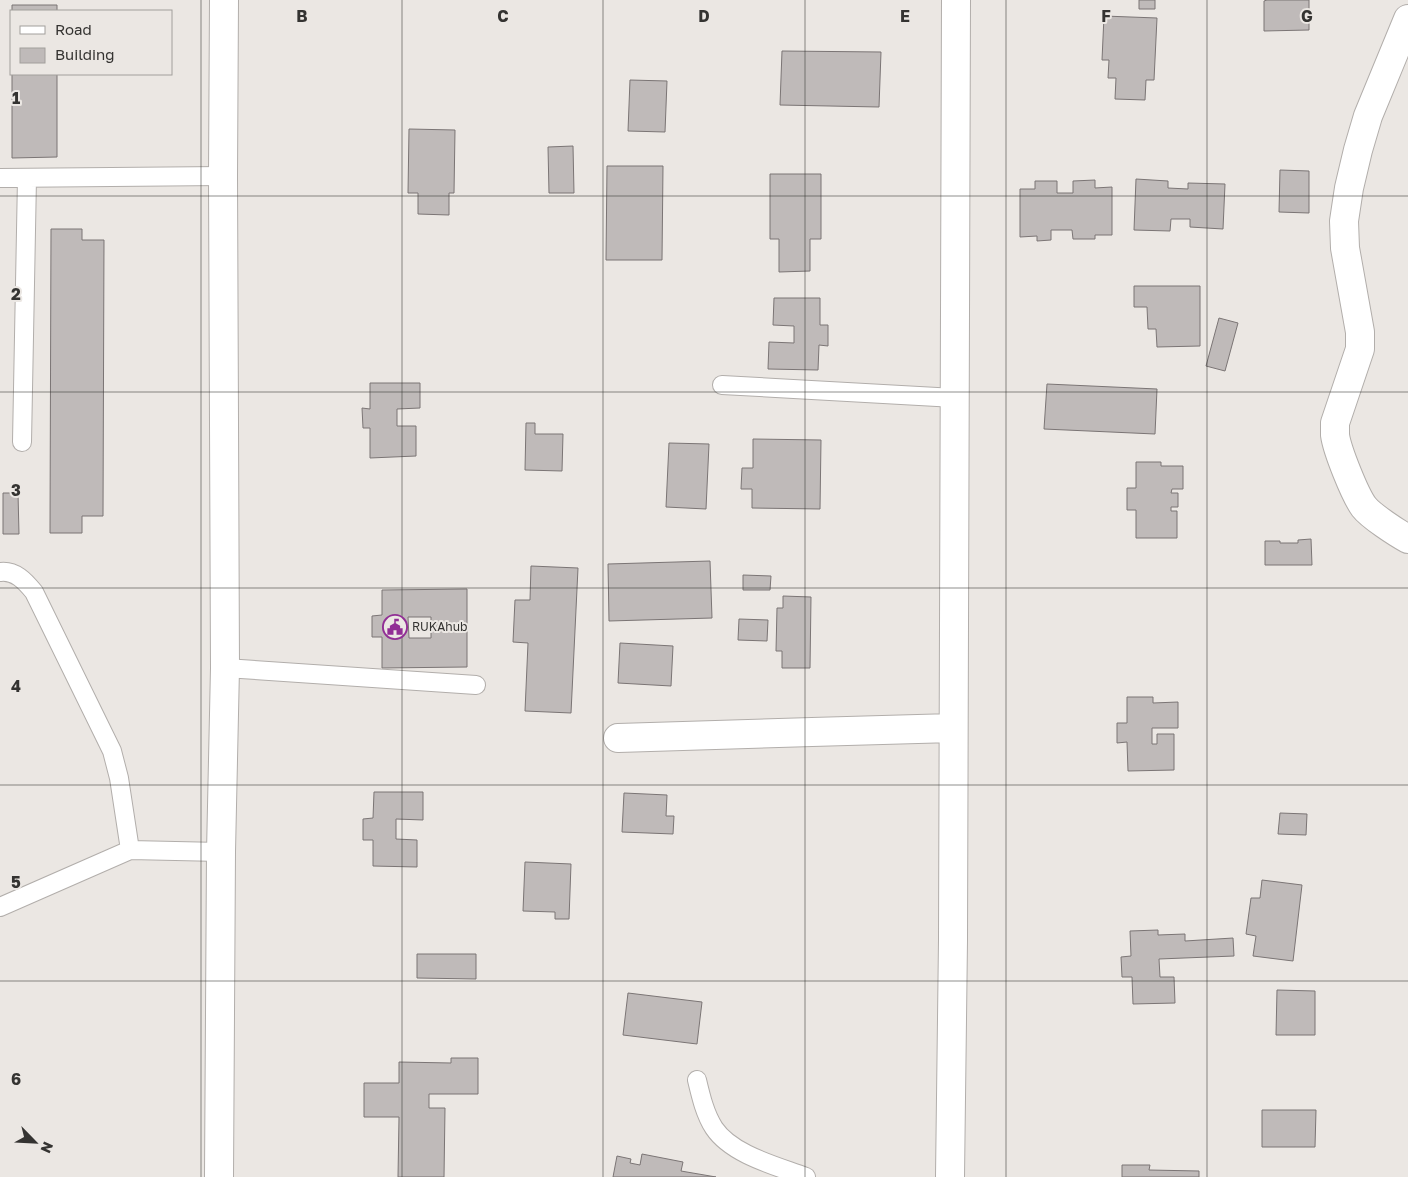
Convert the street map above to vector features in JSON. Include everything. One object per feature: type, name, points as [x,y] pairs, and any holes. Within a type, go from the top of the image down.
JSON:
[{"type":"street","points":[[219,1177],[221,852],[225,668],[224,0]]},
{"type":"street","points":[[950,1177],[956,398],[956,0]]},
{"type":"street","points":[[1408,19],[1368,116],[1349,188],[1344,221],[1346,248],[1360,332],[1360,349],[1335,424],[1335,437],[1356,495],[1365,508],[1408,539]]},
{"type":"street","points":[[618,738],[953,728]]},
{"type":"lane","points":[[0,178],[223,176]]},
{"type":"lane","points":[[22,442],[27,178]]},
{"type":"lane","points":[[722,385],[956,398]]},
{"type":"lane","points":[[0,572],[6,571],[22,578],[34,592],[112,751],[119,778],[130,850]]},
{"type":"lane","points":[[225,668],[476,685]]},
{"type":"lane","points":[[0,907],[130,850],[221,852]]},
{"type":"lane","points":[[698,1080],[704,1108],[715,1129],[730,1145],[756,1158],[806,1177]]},
{"type":"building","points":[[1139,0],[1155,0],[1155,9],[1139,9]]},
{"type":"building","points":[[1309,0],[1309,30],[1264,31],[1264,1]]},
{"type":"building","points":[[12,5],[57,5],[57,10],[12,10]]},
{"type":"building","points":[[1104,16],[1157,18],[1154,80],[1146,80],[1145,100],[1115,99],[1116,78],[1108,78],[1109,60],[1102,60]]},
{"type":"building","points":[[782,51],[881,52],[879,107],[780,105]]},
{"type":"building","points":[[12,75],[57,75],[57,157],[12,158]]},
{"type":"building","points":[[630,80],[667,81],[665,132],[628,131]]},
{"type":"building","points":[[409,129],[455,130],[454,193],[449,193],[449,215],[418,214],[418,193],[408,193]]},
{"type":"building","points":[[573,146],[574,193],[549,193],[548,147]]},
{"type":"building","points":[[607,166],[663,166],[662,260],[606,260]]},
{"type":"building","points":[[1280,170],[1309,171],[1309,213],[1279,212]]},
{"type":"building","points":[[770,174],[821,174],[821,239],[810,239],[810,271],[779,272],[779,239],[770,239]]},
{"type":"building","points":[[1136,179],[1168,181],[1168,188],[1188,189],[1188,183],[1225,184],[1223,229],[1190,227],[1190,219],[1171,219],[1170,231],[1134,230]]},
{"type":"building","points":[[1095,180],[1095,188],[1112,187],[1112,235],[1095,235],[1095,239],[1073,239],[1072,230],[1051,230],[1051,240],[1037,241],[1037,236],[1020,237],[1020,189],[1035,189],[1035,181],[1057,181],[1057,193],[1073,193],[1073,181]]},
{"type":"building","points":[[51,229],[82,229],[82,240],[104,240],[103,516],[82,516],[82,533],[50,533]]},
{"type":"building","points":[[1134,286],[1200,286],[1200,346],[1157,347],[1156,329],[1148,329],[1147,307],[1134,307]]},
{"type":"building","points":[[774,298],[820,298],[820,325],[828,325],[828,346],[819,345],[818,370],[768,369],[769,342],[794,343],[794,326],[773,325]]},
{"type":"building","points":[[1219,318],[1238,323],[1225,371],[1206,366]]},
{"type":"building","points":[[370,383],[420,383],[420,408],[397,409],[397,426],[416,426],[416,456],[370,458],[370,428],[363,428],[362,408],[370,409]]},
{"type":"building","points":[[1047,384],[1157,389],[1155,434],[1044,429]]},
{"type":"building","points":[[526,423],[535,423],[535,434],[563,434],[562,471],[525,470]]},
{"type":"building","points":[[753,439],[821,440],[820,509],[752,508],[752,489],[741,489],[742,468],[753,468]]},
{"type":"building","points":[[669,443],[709,444],[706,509],[666,507]]},
{"type":"building","points":[[1136,462],[1161,462],[1161,466],[1183,466],[1183,489],[1172,489],[1171,493],[1178,493],[1178,507],[1171,507],[1171,511],[1177,511],[1177,538],[1136,538],[1136,510],[1127,510],[1127,488],[1136,488]]},
{"type":"building","points":[[3,493],[18,493],[19,534],[3,534]]},
{"type":"building","points":[[1311,539],[1312,565],[1265,565],[1265,541],[1298,543],[1298,540]]},
{"type":"building","points":[[710,561],[712,618],[609,621],[608,564]]},
{"type":"building","points":[[531,566],[578,568],[571,713],[525,711],[528,643],[513,642],[515,600],[530,600]]},
{"type":"building","points":[[743,575],[771,576],[770,590],[743,590]]},
{"type":"building","points":[[467,589],[467,667],[382,668],[382,637],[372,637],[372,616],[382,615],[382,590]],"holes":[[[408,617],[431,617],[431,638],[409,638]]]},
{"type":"building","points":[[783,596],[811,597],[810,668],[782,668],[782,651],[776,651],[777,608],[783,608]]},
{"type":"building","points":[[739,619],[768,620],[767,641],[738,640]]},
{"type":"building","points":[[620,643],[673,646],[671,686],[618,683]]},
{"type":"building","points":[[1127,697],[1153,697],[1153,703],[1178,702],[1178,728],[1152,728],[1152,744],[1157,744],[1157,734],[1174,734],[1174,770],[1128,771],[1127,742],[1117,743],[1117,723],[1127,723]]},
{"type":"building","points":[[374,792],[423,792],[423,820],[396,819],[396,839],[417,840],[417,867],[373,866],[373,840],[363,840],[363,819],[373,818]]},
{"type":"building","points":[[624,793],[667,795],[666,816],[674,816],[673,834],[622,832]]},
{"type":"building","points":[[1280,813],[1307,814],[1306,835],[1278,834]]},
{"type":"building","points":[[525,862],[571,864],[569,919],[555,919],[555,912],[523,911]]},
{"type":"building","points":[[1262,880],[1302,885],[1293,961],[1253,956],[1256,936],[1246,934],[1251,898],[1260,898]]},
{"type":"building","points":[[1158,930],[1158,935],[1185,934],[1185,941],[1233,938],[1234,956],[1159,959],[1160,977],[1174,977],[1175,1003],[1133,1004],[1132,977],[1122,977],[1121,957],[1131,956],[1130,931]]},
{"type":"building","points":[[417,954],[476,954],[476,979],[417,978]]},
{"type":"building","points":[[1277,990],[1315,991],[1315,1035],[1276,1035]]},
{"type":"building","points":[[628,993],[702,1002],[697,1044],[623,1035]]},
{"type":"building","points":[[451,1058],[478,1058],[478,1094],[429,1094],[429,1108],[445,1108],[444,1177],[398,1177],[399,1117],[364,1117],[364,1083],[399,1083],[399,1062],[451,1063]]},
{"type":"building","points":[[1262,1110],[1316,1110],[1315,1147],[1262,1147]]},
{"type":"building","points":[[642,1154],[683,1162],[681,1171],[716,1177],[613,1177],[617,1156],[631,1159],[630,1163],[640,1165]]},
{"type":"building","points":[[1122,1165],[1150,1165],[1149,1170],[1199,1171],[1199,1177],[1122,1177]]},
{"type":"place","name":"RUKAhub","points":[[395,627]]}]
